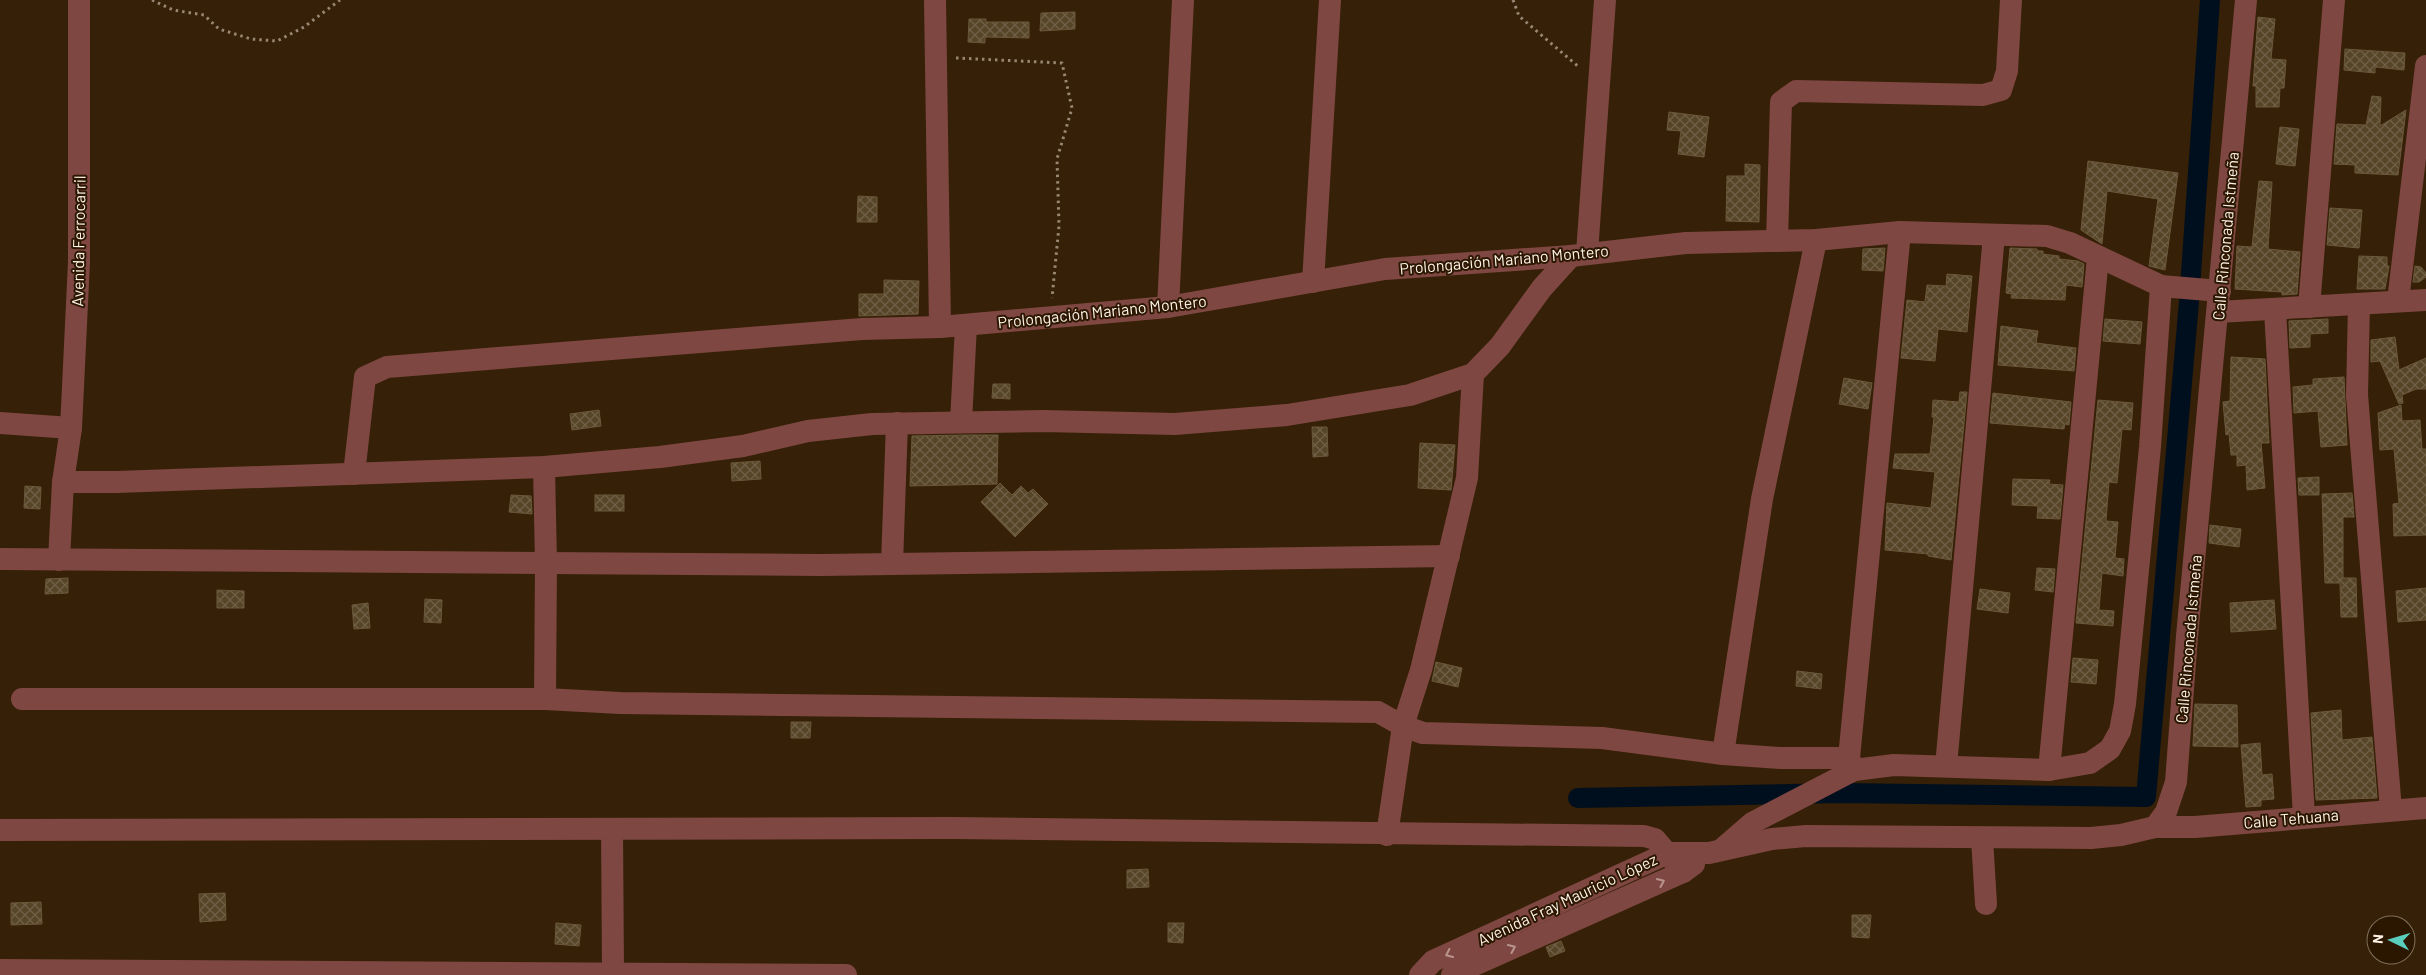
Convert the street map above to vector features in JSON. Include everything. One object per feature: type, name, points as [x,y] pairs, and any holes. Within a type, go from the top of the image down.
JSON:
[{"type":"street","name":"Avenida Ferrocarril","points":[[59,560],[63,482],[71,428],[79,262],[80,0]]},
{"type":"street","points":[[935,0],[934,56],[940,327]]},
{"type":"street","points":[[1168,308],[1183,0]]},
{"type":"street","points":[[1313,282],[1330,0]]},
{"type":"street","points":[[63,482],[354,474],[544,466],[660,457],[743,446],[808,431],[872,424],[1044,420],[1176,424],[1287,415],[1410,395],[1473,374],[1500,346],[1542,288],[1579,254],[1600,85],[1605,0]]},
{"type":"street","points":[[1777,241],[1779,114],[1781,102],[1796,91],[1982,95],[2001,90],[2007,70],[2011,0]]},
{"type":"street","name":"Calle Rinconada Istmeña","points":[[2155,827],[2166,812],[2176,782],[2212,298],[2246,0]]},
{"type":"street","points":[[2309,307],[2334,0]]},
{"type":"street","points":[[2398,301],[2426,66]]},
{"type":"street","points":[[1846,769],[1900,232]]},
{"type":"street","name":"Prolongación Mariano Montero","points":[[354,474],[364,378],[387,367],[862,329],[940,327],[1168,308],[1385,269],[1579,254],[1686,243],[1816,240],[1900,232],[2046,236],[2070,243],[2167,287],[2275,310],[2426,300]]},
{"type":"street","points":[[1946,766],[1994,235]]},
{"type":"street","points":[[1723,754],[1762,499],[1816,240]]},
{"type":"street","points":[[2049,770],[2098,257]]},
{"type":"street","points":[[22,699],[545,699],[620,703],[1378,712],[1404,726],[1423,732],[1602,738],[1723,754],[1780,758],[1846,769],[1894,765],[2049,770],[2090,763],[2110,749],[2120,732],[2125,704],[2167,287]]},
{"type":"street","points":[[2359,304],[2357,396],[2391,810]]},
{"type":"street","points":[[2275,310],[2304,817]]},
{"type":"street","points":[[961,422],[966,325]]},
{"type":"street","points":[[1387,834],[1404,726],[1421,670],[1467,478],[1473,374]]},
{"type":"street","points":[[0,422],[71,428]]},
{"type":"street","points":[[892,564],[897,423]]},
{"type":"street","points":[[544,466],[546,563],[545,699]]},
{"type":"street","points":[[0,560],[892,564],[1449,556]]},
{"type":"street","points":[[1714,852],[1752,823],[1846,769]]},
{"type":"street","name":"Calle Tehuana","points":[[2155,827],[2195,826],[2426,808]]},
{"type":"street","points":[[1714,852],[1772,839],[1806,836],[2091,838],[2121,835],[2155,827]]},
{"type":"street","points":[[0,830],[954,828],[1644,836],[1655,840],[1683,872]]},
{"type":"street","points":[[612,829],[613,973]]},
{"type":"street","points":[[1982,838],[1986,904]]},
{"type":"street","name":"Avenida Fray Mauricio López","points":[[1420,975],[1433,961],[1668,853],[1714,852]]},
{"type":"street","name":"Avenida Fray Mauricio López","points":[[1452,975],[1683,872],[1714,852]]},
{"type":"street","points":[[0,970],[846,975]]},
{"type":"path","points":[[152,0],[173,10],[204,14],[218,29],[251,39],[277,41],[304,27],[340,0]]},
{"type":"path","points":[[1513,0],[1519,16],[1600,85]]},
{"type":"path","points":[[934,56],[1062,63],[1072,108],[1057,159],[1059,226],[1050,318]]},
{"type":"building","points":[[1075,12],[1075,29],[1040,31],[1041,13]]},
{"type":"building","points":[[2258,17],[2275,19],[2271,59],[2286,60],[2284,88],[2280,88],[2279,107],[2256,107],[2256,86],[2253,86]]},
{"type":"building","points":[[969,19],[986,19],[986,22],[1029,22],[1029,38],[985,37],[985,43],[968,42]]},
{"type":"building","points":[[2345,49],[2405,53],[2404,70],[2375,67],[2375,73],[2344,70]]},
{"type":"building","points":[[2372,96],[2381,97],[2380,126],[2406,110],[2398,175],[2355,173],[2355,165],[2334,164],[2337,124],[2366,125]]},
{"type":"building","points":[[1669,112],[1709,117],[1704,157],[1678,154],[1681,131],[1667,130]]},
{"type":"building","points":[[2280,127],[2299,129],[2295,166],[2276,164]]},
{"type":"building","points":[[2088,161],[2178,173],[2165,270],[2149,266],[2158,199],[2107,191],[2102,244],[2081,230]]},
{"type":"building","points":[[1745,164],[1760,165],[1759,222],[1726,221],[1727,176],[1745,176]]},
{"type":"building","points":[[2259,181],[2272,182],[2268,249],[2300,252],[2297,294],[2282,295],[2282,292],[2235,289],[2237,246],[2252,247]]},
{"type":"building","points":[[858,196],[877,197],[877,222],[857,222]]},
{"type":"building","points":[[2330,208],[2362,210],[2359,248],[2327,245]]},
{"type":"building","points":[[1885,248],[1883,271],[1862,270],[1863,249]]},
{"type":"building","points":[[2010,248],[2037,249],[2037,251],[2043,251],[2043,254],[2059,256],[2059,259],[2078,261],[2084,264],[2082,287],[2066,285],[2065,300],[2011,298],[2012,294],[2006,293]]},
{"type":"building","points":[[2359,256],[2387,257],[2387,266],[2389,266],[2385,289],[2357,289]]},
{"type":"building","points":[[2415,266],[2421,267],[2426,273],[2426,277],[2419,282],[2413,282]]},
{"type":"building","points":[[1947,274],[1972,276],[1967,332],[1938,329],[1935,361],[1901,358],[1907,300],[1925,302],[1927,285],[1946,286]]},
{"type":"building","points":[[884,280],[919,281],[918,314],[859,316],[859,294],[884,294]]},
{"type":"building","points":[[2105,319],[2142,322],[2140,344],[2103,341]]},
{"type":"building","points":[[2328,319],[2328,333],[2310,334],[2310,347],[2290,348],[2289,321]]},
{"type":"building","points":[[2001,326],[2038,331],[2036,343],[2076,348],[2074,371],[1998,365]]},
{"type":"building","points":[[2395,337],[2399,370],[2426,358],[2426,389],[2416,389],[2402,395],[2403,403],[2399,404],[2380,361],[2371,362],[2371,340]]},
{"type":"building","points":[[2231,357],[2265,359],[2269,443],[2261,443],[2265,488],[2247,490],[2246,465],[2237,466],[2237,455],[2231,455],[2229,434],[2226,435],[2223,402],[2230,401]]},
{"type":"building","points":[[2344,377],[2347,445],[2321,447],[2318,411],[2294,413],[2293,387],[2313,385],[2313,379]]},
{"type":"building","points":[[1844,378],[1872,383],[1868,409],[1839,404]]},
{"type":"building","points":[[993,384],[1010,384],[1010,399],[992,398]]},
{"type":"building","points":[[1960,392],[1967,392],[1951,560],[1928,556],[1928,554],[1885,550],[1887,503],[1931,508],[1935,472],[1893,468],[1895,454],[1930,454],[1934,417],[1932,417],[1933,400],[1959,402]]},
{"type":"building","points":[[1993,393],[2071,402],[2069,425],[2065,424],[2064,429],[1990,423]]},
{"type":"building","points":[[2098,400],[2133,403],[2131,430],[2122,429],[2117,483],[2109,482],[2106,521],[2118,522],[2115,558],[2124,559],[2123,576],[2102,573],[2099,610],[2114,611],[2113,626],[2076,623]]},
{"type":"building","points":[[2401,405],[2402,421],[2420,420],[2422,449],[2426,449],[2426,535],[2394,536],[2393,504],[2399,503],[2394,449],[2380,450],[2378,413]]},
{"type":"building","points":[[599,410],[601,426],[572,430],[570,414]]},
{"type":"building","points":[[1312,427],[1327,427],[1328,456],[1313,457]]},
{"type":"building","points":[[998,435],[997,484],[910,486],[912,436]]},
{"type":"building","points":[[1420,443],[1455,445],[1451,490],[1418,488]]},
{"type":"building","points":[[760,461],[761,479],[732,481],[731,463]]},
{"type":"building","points":[[2319,477],[2319,495],[2299,495],[2298,478]]},
{"type":"building","points":[[2013,479],[2050,480],[2049,484],[2063,485],[2060,519],[2037,518],[2038,506],[2012,505]]},
{"type":"building","points":[[1000,483],[1012,495],[1021,486],[1028,493],[1033,489],[1048,504],[1015,537],[981,502]]},
{"type":"building","points":[[25,486],[41,487],[40,509],[24,508]]},
{"type":"building","points":[[2352,493],[2354,517],[2343,517],[2343,578],[2356,578],[2357,617],[2341,617],[2340,583],[2325,583],[2322,494]]},
{"type":"building","points":[[511,495],[531,496],[532,514],[509,512]]},
{"type":"building","points":[[595,495],[624,495],[624,511],[595,511]]},
{"type":"building","points":[[2210,525],[2241,529],[2239,547],[2209,543]]},
{"type":"building","points":[[2037,568],[2055,569],[2053,592],[2035,590]]},
{"type":"building","points":[[68,578],[68,593],[45,594],[46,579]]},
{"type":"building","points":[[2426,588],[2426,620],[2398,622],[2396,591]]},
{"type":"building","points":[[1980,589],[2010,593],[2008,613],[1977,609]]},
{"type":"building","points":[[217,590],[244,591],[244,608],[217,608]]},
{"type":"building","points":[[425,599],[442,600],[441,623],[424,622]]},
{"type":"building","points":[[2274,600],[2276,629],[2231,632],[2230,603]]},
{"type":"building","points":[[368,603],[370,628],[354,629],[352,605]]},
{"type":"building","points":[[2073,658],[2098,660],[2096,684],[2071,682]]},
{"type":"building","points":[[1436,662],[1462,668],[1458,687],[1432,681]]},
{"type":"building","points":[[1797,671],[1822,674],[1821,689],[1796,686]]},
{"type":"building","points":[[2195,704],[2237,705],[2238,747],[2193,746]]},
{"type":"building","points":[[2341,710],[2342,740],[2372,737],[2377,798],[2316,800],[2311,713]]},
{"type":"building","points":[[791,722],[811,722],[810,738],[791,738]]},
{"type":"building","points":[[2260,743],[2262,775],[2272,774],[2274,799],[2261,800],[2261,806],[2246,807],[2241,745]]},
{"type":"building","points":[[1148,869],[1149,887],[1127,888],[1127,870]]},
{"type":"building","points":[[225,893],[226,920],[200,922],[199,894]]},
{"type":"building","points":[[41,902],[42,924],[11,925],[11,903]]},
{"type":"building","points":[[1852,915],[1871,915],[1869,938],[1852,937]]},
{"type":"building","points":[[556,923],[581,925],[579,946],[555,944]]},
{"type":"building","points":[[1168,923],[1184,923],[1183,943],[1168,942]]},
{"type":"building","points":[[1561,941],[1565,951],[1550,957],[1546,947]]},
{"type":"waterway","points":[[1578,798],[1840,793],[2146,797],[2189,302],[2210,0]]}]
